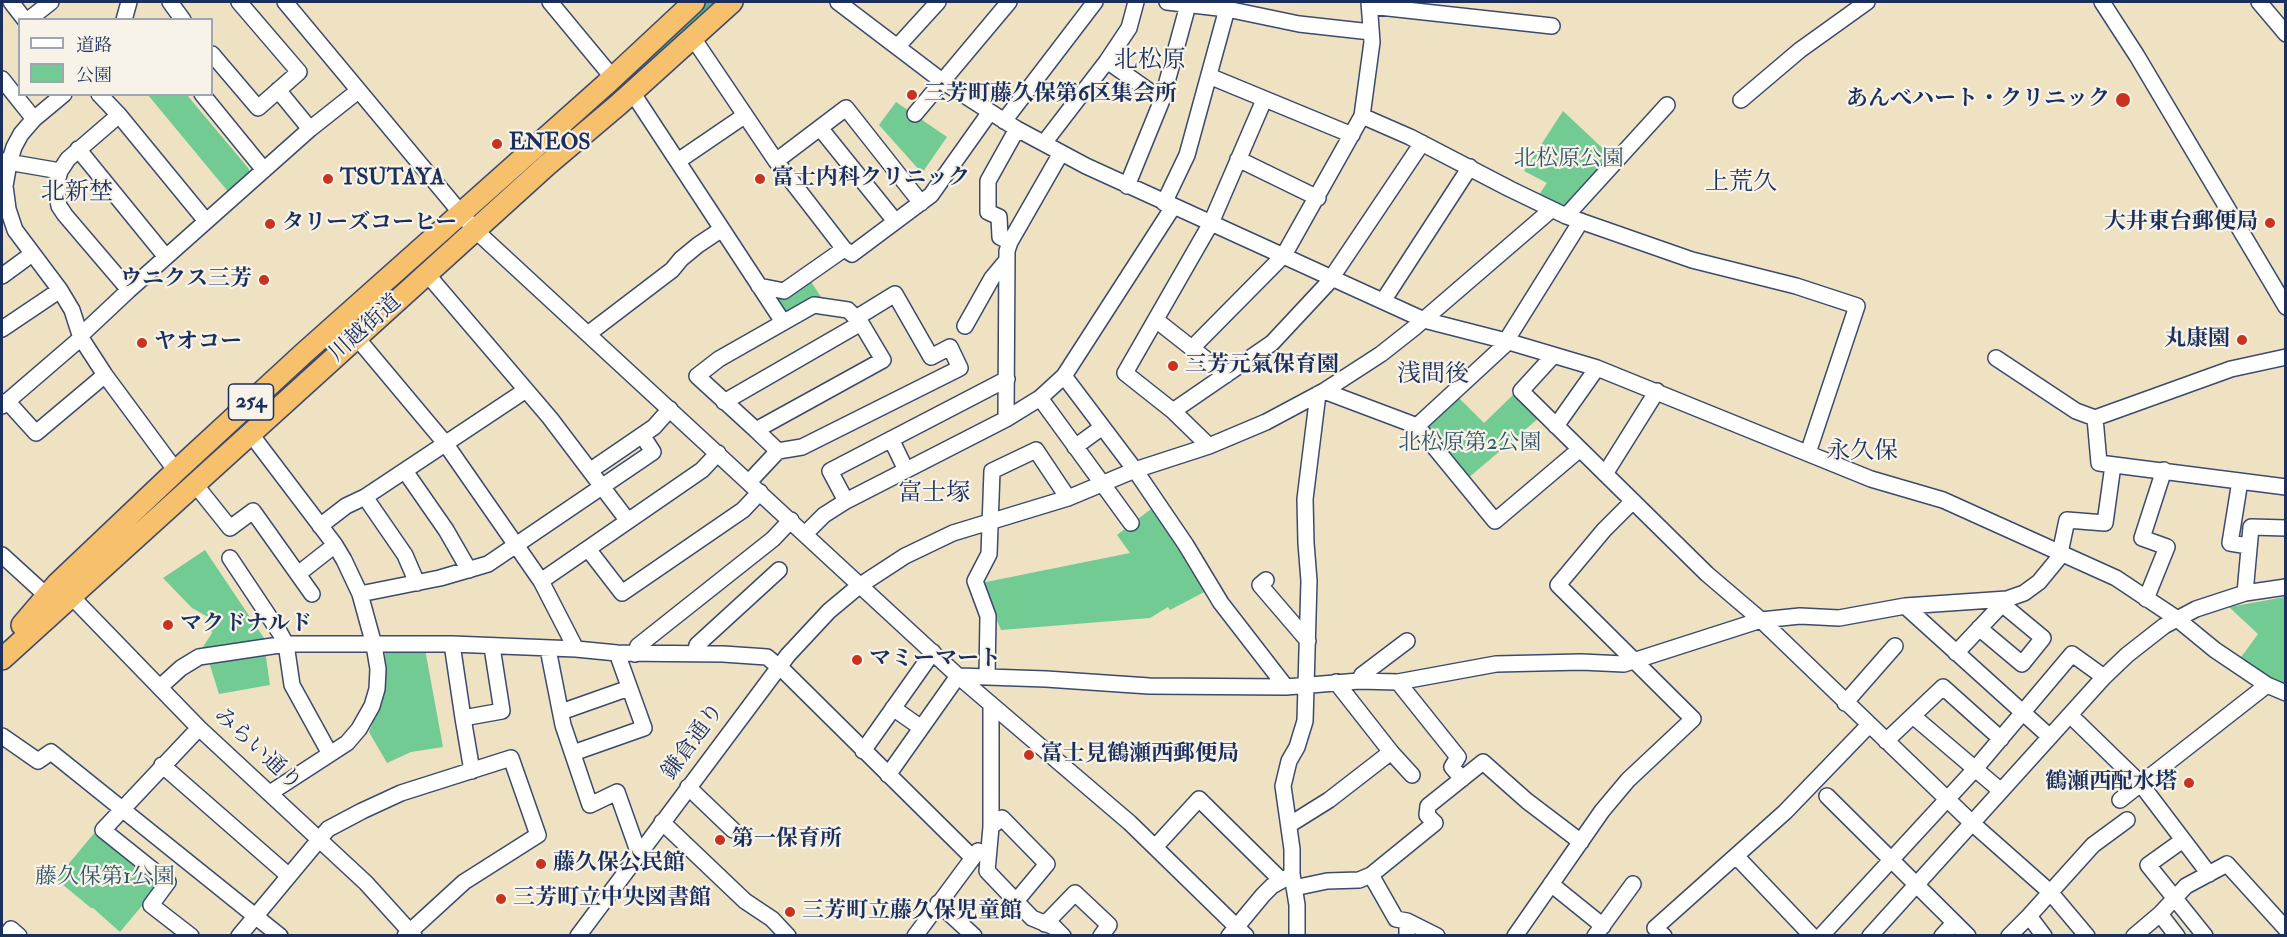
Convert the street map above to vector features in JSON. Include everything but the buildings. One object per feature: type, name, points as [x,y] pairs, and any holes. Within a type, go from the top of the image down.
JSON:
[{"type":"highway","name":"川越街道","points":[[2,649],[70,595],[427,274],[468,222],[613,78],[694,2]]},
{"type":"highway","name":"川越街道","points":[[2,649],[47,596],[176,471],[304,353],[632,92],[732,2]]},
{"type":"street","points":[[11,2],[24,18]]},
{"type":"street","points":[[29,18],[51,2]]},
{"type":"street","points":[[170,2],[182,18]]},
{"type":"street","points":[[213,55],[258,108],[299,72],[239,2]]},
{"type":"street","points":[[285,2],[468,222],[958,676],[1156,846],[1237,933],[1263,895],[1289,881],[1359,880],[1371,875],[1435,823],[1427,814],[1428,806],[1484,762],[1527,801],[1581,842]]},
{"type":"street","points":[[550,2],[613,78]]},
{"type":"street","points":[[841,2],[942,81],[990,112],[1061,153],[1127,186],[1424,320],[1507,341],[1597,368],[1871,479],[1943,500],[2116,578],[2176,618],[2215,650],[2266,685],[2286,693]]},
{"type":"street","points":[[897,47],[938,2]]},
{"type":"street","points":[[915,114],[1010,2]]},
{"type":"street","points":[[1010,242],[1000,237],[999,217],[988,212],[988,181],[1011,125],[1095,2]]},
{"type":"street","points":[[1044,143],[1107,61],[1129,28],[1136,2]]},
{"type":"street","points":[[1167,2],[1227,9],[1299,24],[1371,32]]},
{"type":"street","points":[[1741,100],[1800,50],[1867,2]]},
{"type":"street","points":[[2102,2],[2137,56],[2286,307]]},
{"type":"street","points":[[2259,2],[2286,34]]},
{"type":"street","points":[[1192,348],[1284,255],[1353,135],[1362,116],[1368,83],[1371,32],[1369,4],[1552,26]]},
{"type":"street","points":[[1127,186],[1162,100],[1188,5]]},
{"type":"street","points":[[805,534],[824,514],[1006,419],[1040,398],[1064,376],[1169,205],[1186,155],[1227,9]]},
{"type":"street","points":[[693,38],[776,161],[844,249],[852,254],[931,195],[990,112]]},
{"type":"street","points":[[1107,61],[1162,100]]},
{"type":"street","points":[[1209,76],[1353,135]]},
{"type":"street","points":[[2,79],[34,119]]},
{"type":"street","points":[[278,90],[310,129]]},
{"type":"street","points":[[105,375],[36,433],[4,403],[81,337],[129,290],[310,129],[358,91]]},
{"type":"street","points":[[632,92],[783,322]]},
{"type":"street","points":[[62,96],[34,119],[21,134],[5,162],[8,209],[15,230],[60,290],[72,310],[81,337],[105,375],[176,471]]},
{"type":"street","points":[[101,96],[206,221]]},
{"type":"street","points":[[204,96],[264,170]]},
{"type":"street","points":[[1209,446],[1173,411],[1125,373],[1211,223],[1264,100]]},
{"type":"street","points":[[1566,216],[1666,105]]},
{"type":"street","points":[[776,161],[846,108],[921,203]]},
{"type":"street","points":[[119,115],[78,149],[60,171],[57,195],[59,206],[65,215],[129,290]]},
{"type":"street","points":[[678,161],[744,116]]},
{"type":"street","points":[[1362,116],[1422,143],[1566,216],[1692,260],[1804,289],[1857,306],[1808,453]]},
{"type":"street","points":[[820,128],[895,221]]},
{"type":"street","points":[[1173,411],[1272,343],[1333,277],[1422,143]]},
{"type":"street","points":[[78,149],[166,257]]},
{"type":"street","points":[[1006,419],[1007,260],[1010,242],[1061,153]]},
{"type":"street","points":[[1238,159],[1318,198]]},
{"type":"street","points":[[5,162],[60,171]]},
{"type":"street","points":[[1383,301],[1470,167]]},
{"type":"street","name":"鎌倉通り","points":[[578,936],[799,642],[860,586],[898,560],[961,530],[1068,498],[1135,470],[1209,446],[1266,422],[1321,392],[1381,354],[1424,320],[1551,210]]},
{"type":"street","points":[[1417,426],[1507,341],[1581,221]]},
{"type":"street","points":[[588,334],[672,270],[698,245],[722,229]]},
{"type":"street","points":[[759,286],[784,291],[844,249]]},
{"type":"street","points":[[2,276],[32,254]]},
{"type":"street","points":[[965,326],[992,278],[1007,260]]},
{"type":"street","points":[[427,274],[526,390],[591,470],[628,521]]},
{"type":"street","points":[[2,329],[60,290]]},
{"type":"street","points":[[588,549],[622,593],[743,510],[778,451],[802,447],[960,368],[950,347],[932,357],[895,294],[859,320],[724,402]]},
{"type":"street","points":[[756,430],[883,360],[859,320],[848,310],[814,305],[720,359],[697,376],[778,451]]},
{"type":"street","points":[[1156,320],[1226,375]]},
{"type":"street","points":[[357,338],[445,443],[541,581],[576,649]]},
{"type":"street","points":[[1552,356],[1521,391],[1707,574],[1761,620],[1972,823],[2050,892],[2087,936]]},
{"type":"street","points":[[1996,358],[2076,411],[2095,418],[2231,369],[2286,357]]},
{"type":"street","points":[[1556,426],[1597,368]]},
{"type":"street","points":[[1064,376],[1101,428],[1135,470],[1186,544],[1221,603],[1286,687]]},
{"type":"street","points":[[846,501],[830,471],[1007,380]]},
{"type":"street","points":[[320,526],[346,506],[405,471],[526,390]]},
{"type":"street","points":[[1605,474],[1657,391]]},
{"type":"street","points":[[1297,936],[1289,881],[1289,825],[1283,786],[1289,761],[1297,747],[1305,720],[1309,581],[1305,499],[1321,392],[1417,426],[1495,521],[1580,449]]},
{"type":"street","points":[[1040,398],[1131,523]]},
{"type":"street","points":[[591,470],[654,427],[670,409]]},
{"type":"street","points":[[2095,418],[2099,463],[2286,487]]},
{"type":"street","points":[[1075,447],[1101,428]]},
{"type":"street","points":[[250,433],[335,545],[360,594],[374,645],[378,679],[372,706],[359,729],[347,743],[270,793]]},
{"type":"street","points":[[360,594],[417,583],[488,564],[653,452],[642,435]]},
{"type":"street","points":[[891,439],[906,470]]},
{"type":"street","points":[[987,677],[988,616],[975,581],[989,554],[992,471],[1036,450],[1068,498]]},
{"type":"street","points":[[541,581],[702,471],[718,453]]},
{"type":"street","points":[[1956,653],[2005,602],[2024,593],[2039,582],[2061,554],[2067,520],[2105,523],[2113,465]]},
{"type":"street","points":[[2146,599],[2167,547],[2142,538],[2164,470]]},
{"type":"street","points":[[405,471],[446,530],[469,570]]},
{"type":"street","points":[[2240,481],[2229,543],[2248,546]]},
{"type":"street","points":[[194,483],[230,528],[253,511],[312,594]]},
{"type":"street","points":[[365,496],[405,555],[417,583]]},
{"type":"street","points":[[1515,936],[1602,811],[1633,773],[1693,719],[1558,585],[1604,530],[1633,501]]},
{"type":"street","points":[[635,654],[638,646],[772,538],[791,520]]},
{"type":"street","points":[[2245,593],[2251,527],[2286,528]]},
{"type":"street","points":[[298,574],[335,545]]},
{"type":"street","points":[[2,555],[47,596],[70,595]]},
{"type":"street","points":[[230,558],[286,644],[291,685],[330,754]]},
{"type":"street","points":[[695,653],[697,645],[779,570]]},
{"type":"street","points":[[1266,580],[1260,585],[1308,641]]},
{"type":"street","points":[[1870,936],[2104,677],[2150,636],[2176,618],[2207,605],[2245,593],[2286,587]]},
{"type":"street","name":"みらい通り","points":[[70,595],[199,728],[366,883],[410,934]]},
{"type":"street","points":[[958,676],[1157,686],[1286,687],[1336,682],[1398,682],[1496,664],[1624,664],[1761,620],[1800,616],[1839,618],[1905,606],[2005,602],[2043,638],[2022,664],[1979,628]]},
{"type":"street","points":[[1905,606],[2050,737]]},
{"type":"street","points":[[1359,681],[1362,675],[1407,641]]},
{"type":"street","points":[[160,687],[199,657],[286,644],[452,644],[635,654],[695,653],[767,657],[973,858]]},
{"type":"street","points":[[452,644],[472,771]]},
{"type":"street","points":[[463,718],[502,711],[492,647]]},
{"type":"street","points":[[1845,703],[1897,647]]},
{"type":"street","points":[[549,649],[561,712],[590,805],[617,792],[639,854]]},
{"type":"street","points":[[863,751],[933,652]]},
{"type":"street","points":[[573,753],[644,728],[617,653]]},
{"type":"street","points":[[1821,936],[1975,769],[2072,654],[2104,677]]},
{"type":"street","points":[[888,775],[958,676]]},
{"type":"street","points":[[1336,682],[1412,775]]},
{"type":"street","points":[[1398,682],[1458,757],[1452,766],[1462,779]]},
{"type":"street","points":[[2120,800],[2266,685]]},
{"type":"street","points":[[1886,741],[1942,687],[2001,739]]},
{"type":"street","points":[[561,712],[629,688]]},
{"type":"street","points":[[991,704],[990,831],[987,871],[1032,918],[1054,927],[1063,936]]},
{"type":"street","points":[[893,708],[920,727]]},
{"type":"street","points":[[2070,715],[2140,783],[2209,874]]},
{"type":"street","points":[[1912,716],[2001,791]]},
{"type":"street","points":[[1664,936],[1655,928],[1785,812],[1869,725]]},
{"type":"street","points":[[191,936],[150,904],[168,882],[103,830],[199,728]]},
{"type":"street","points":[[2,736],[38,761],[51,752],[280,936]]},
{"type":"street","points":[[1289,825],[1329,800],[1391,752]]},
{"type":"street","points":[[239,936],[319,838],[331,827],[401,793],[511,758],[538,835],[464,882],[410,934]]},
{"type":"street","points":[[162,765],[289,876]]},
{"type":"street","points":[[688,787],[733,830]]},
{"type":"street","points":[[1827,796],[1968,936]]},
{"type":"street","points":[[1156,846],[1199,800],[1289,881]]},
{"type":"street","points":[[915,936],[973,858],[990,831],[1002,818],[1047,864],[1017,900]]},
{"type":"street","points":[[2009,936],[2093,845],[2127,820]]},
{"type":"street","points":[[663,822],[745,901],[772,919],[789,936],[793,932],[797,936]]},
{"type":"street","points":[[2183,840],[2148,865],[2205,936]]},
{"type":"street","points":[[1736,856],[1812,936]]},
{"type":"street","points":[[2134,936],[2160,914],[2186,886],[2227,864],[2286,929]]},
{"type":"street","points":[[1371,875],[1396,919],[1407,928],[1437,936]]},
{"type":"street","points":[[1551,884],[1599,931],[1633,884]]},
{"type":"street","points":[[1045,924],[1075,893],[1109,925],[1101,936]]},
{"type":"street","points":[[938,903],[974,936]]},
{"type":"street","points":[[2160,914],[2177,936]]},
{"type":"street","points":[[2029,916],[2044,936]]},
{"type":"street","points":[[1942,936],[1954,923]]},
{"type":"street","points":[[6,936],[11,929],[19,936]]},
{"type":"green space","points":[[701,2],[725,2],[620,97],[610,86]]},
{"type":"green space","points":[[149,96],[188,96],[249,169],[249,177],[230,194]]},
{"type":"green space","points":[[896,102],[947,137],[922,173],[879,125]]},
{"type":"green space","name":"北松原公園","points":[[1563,111],[1613,158],[1568,209],[1536,199],[1547,183],[1524,171]]},
{"type":"green space","points":[[810,280],[825,303],[787,317],[771,298]]},
{"type":"green space","name":"北松原第2公園","points":[[1515,393],[1540,417],[1467,479],[1426,429],[1426,425],[1457,396],[1484,423]]},
{"type":"green space","points":[[1155,506],[1208,590],[1170,610],[1168,607],[1150,618],[1001,630],[981,583],[1130,553],[1117,535]]},
{"type":"green space","points":[[205,550],[266,641],[199,653],[212,633],[208,617],[192,608],[163,578]]},
{"type":"green space","points":[[2285,597],[2285,689],[2239,660],[2258,634],[2229,607]]},
{"type":"green space","points":[[425,649],[443,747],[411,752],[387,763],[369,732],[386,682],[385,653],[388,650]]},
{"type":"green space","points":[[265,650],[270,685],[219,694],[208,659]]},
{"type":"green space","name":"藤久保第1公園","points":[[96,831],[159,880],[160,884],[120,932],[56,879]]},
{"type":"place","name":"三芳町藤久保第6区集会所","points":[[912,95]]},
{"type":"place","name":"あんべハート・クリニック","points":[[2123,100]]},
{"type":"place","name":"ENEOS","points":[[497,144]]},
{"type":"place","name":"TSUTAYA","points":[[328,179]]},
{"type":"place","name":"富士内科クリニック","points":[[760,179]]},
{"type":"place","name":"大井東台郵便局","points":[[2270,223]]},
{"type":"place","name":"タリーズコーヒー","points":[[270,224]]},
{"type":"place","name":"ウニクス三芳","points":[[264,280]]},
{"type":"place","name":"丸康園","points":[[2242,340]]},
{"type":"place","name":"ヤオコー","points":[[142,343]]},
{"type":"place","name":"三芳元氣保育園","points":[[1173,366]]},
{"type":"place","name":"マクドナルド","points":[[168,625]]},
{"type":"place","name":"マミーマート","points":[[857,660]]},
{"type":"place","name":"富士見鶴瀬西郵便局","points":[[1029,755]]},
{"type":"place","name":"鶴瀬西配水塔","points":[[2189,783]]},
{"type":"place","name":"第一保育所","points":[[720,840]]},
{"type":"place","name":"藤久保公民館","points":[[541,864]]},
{"type":"place","name":"三芳町立中央図書館","points":[[501,899]]},
{"type":"place","name":"三芳町立藤久保児童館","points":[[790,912]]},
{"type":"district","name":"北松原","points":[[1150,62]]},
{"type":"district","name":"上荒久","points":[[1741,184]]},
{"type":"district","name":"北新埜","points":[[77,194]]},
{"type":"district","name":"浅間後","points":[[1433,376]]},
{"type":"district","name":"永久保","points":[[1862,453]]},
{"type":"district","name":"富士塚","points":[[934,495]]}]
